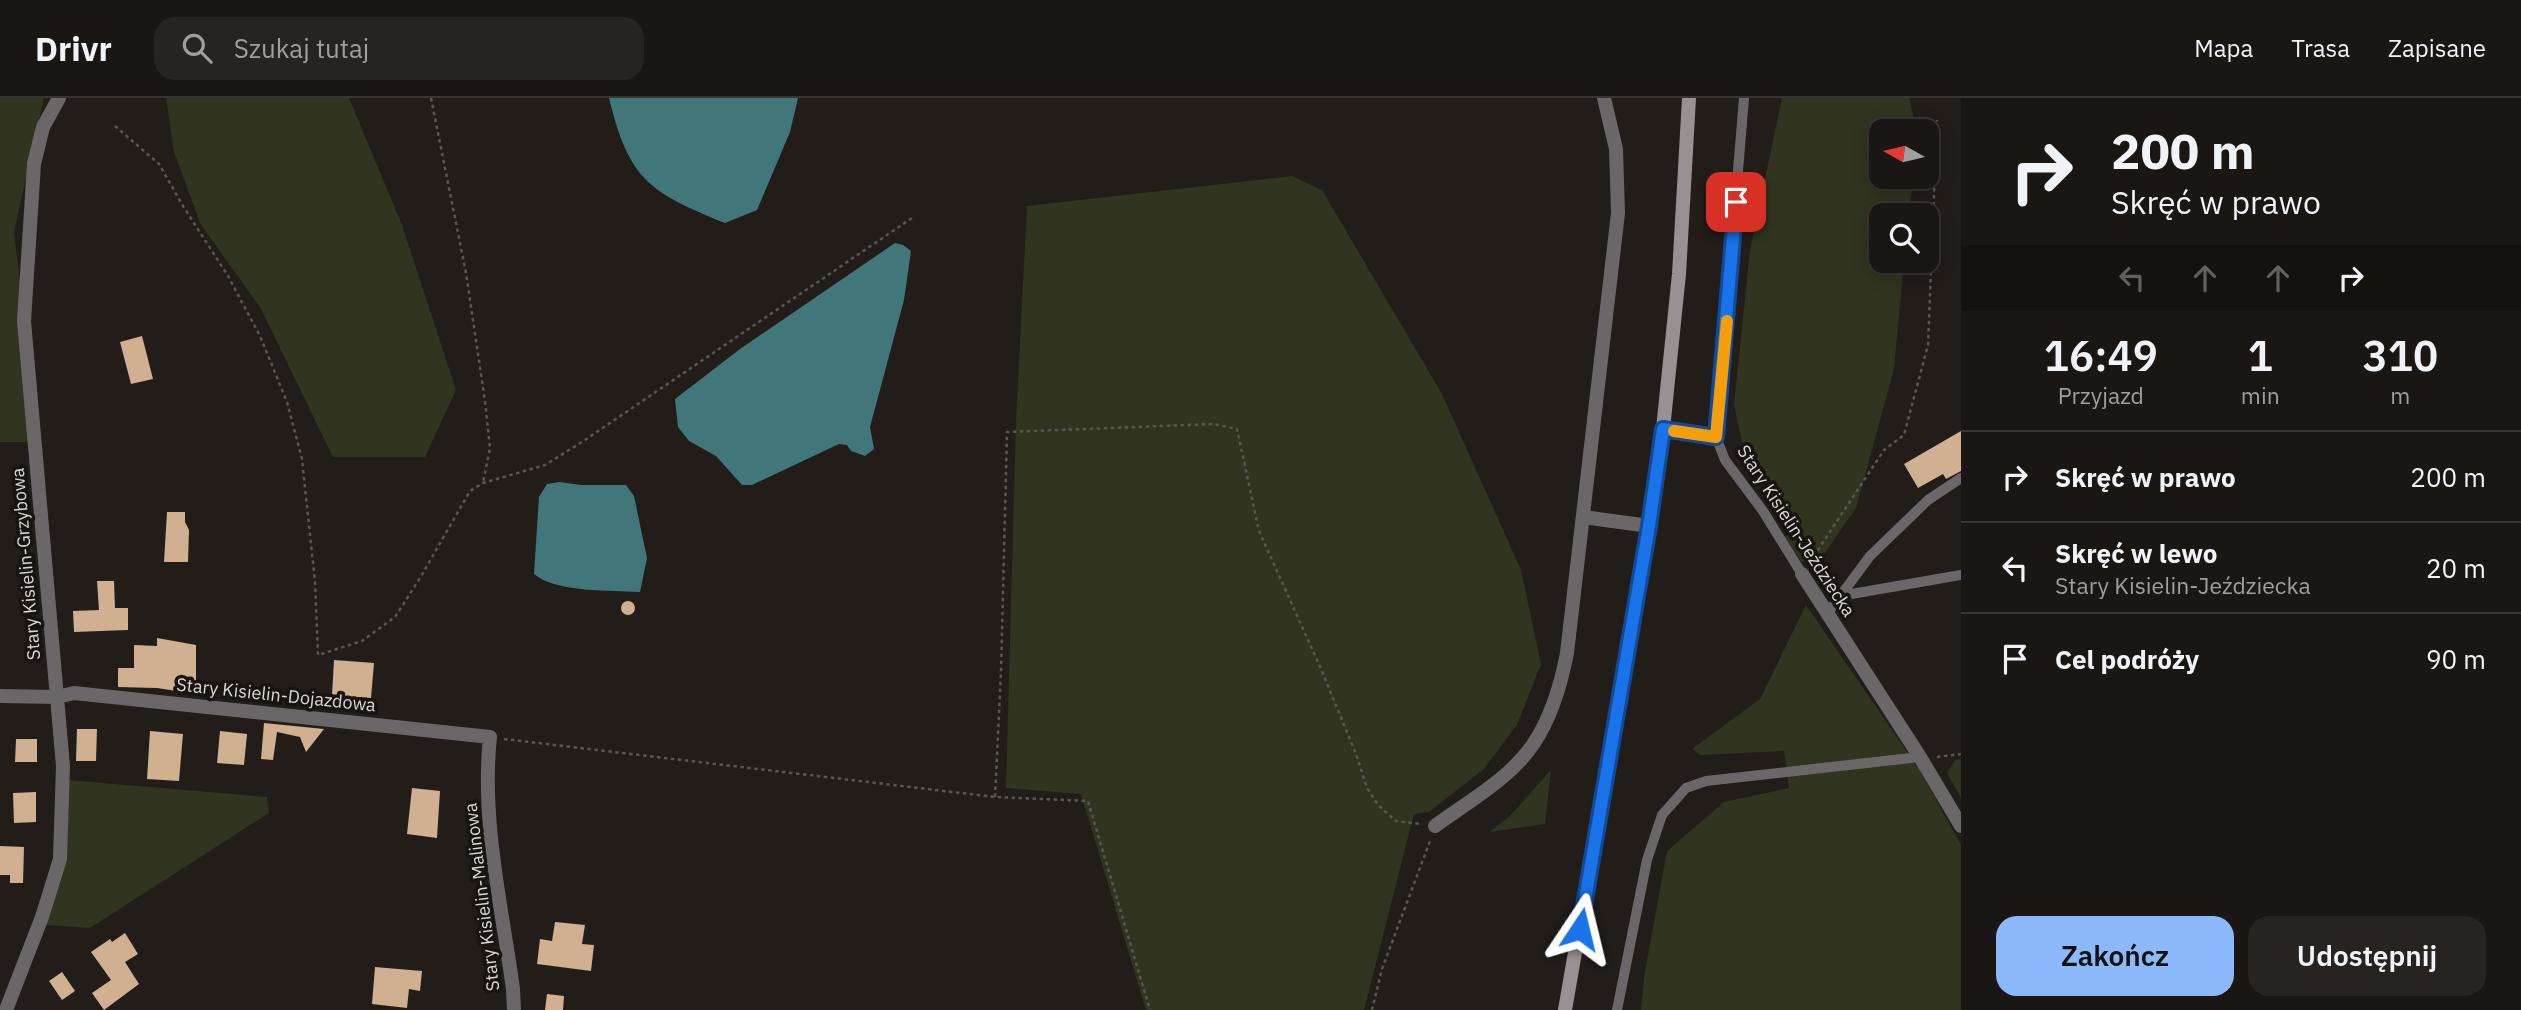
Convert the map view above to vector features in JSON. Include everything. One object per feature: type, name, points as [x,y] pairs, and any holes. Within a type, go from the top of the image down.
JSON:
[{"type":"main road","points":[[1566,1010],[1649,526],[1663,429],[1679,274],[1689,98]]},
{"type":"street","name":"Stary Kisielin-Grzybowa","points":[[57,697],[24,321],[34,164],[43,127],[59,98]]},
{"type":"street","points":[[1436,826],[1508,772],[1534,744],[1550,714],[1561,683],[1567,653],[1618,213],[1615,149],[1604,98]]},
{"type":"street","points":[[1663,429],[1716,437]]},
{"type":"street","points":[[1583,517],[1649,526]]},
{"type":"street","name":"Stary Kisielin-Jeździecka","points":[[1802,574],[1920,757],[1961,826]]},
{"type":"street","name":"Stary Kisielin-Dojazdowa","points":[[0,696],[57,697],[74,693],[490,737]]},
{"type":"street","points":[[6,1010],[42,917],[60,859],[64,766],[57,697]]},
{"type":"street","name":"Stary Kisielin-Malinowa","points":[[490,737],[490,823],[514,1010]]},
{"type":"lane","name":"Stary Kisielin-Jeździecka","points":[[1744,98],[1716,437],[1725,460],[1763,511],[1802,574]]},
{"type":"lane","points":[[1827,614],[1880,547],[1928,500],[1961,478]]},
{"type":"lane","points":[[1840,596],[1961,575]]},
{"type":"lane","points":[[1617,1010],[1647,860],[1662,815],[1686,788],[1706,781],[1920,757]]},
{"type":"path","points":[[431,98],[466,273],[485,401],[489,448],[483,483]]},
{"type":"path","points":[[115,126],[159,164],[228,276],[260,336],[287,402],[302,459],[315,582],[318,654],[362,641],[395,617],[470,491],[483,483],[544,465],[573,448],[912,218]]},
{"type":"path","points":[[1802,574],[1884,450],[1904,435],[1928,345],[1934,189]]},
{"type":"path","points":[[995,797],[1007,432],[1213,424],[1237,429],[1259,531],[1321,669],[1367,788],[1378,805],[1396,821],[1436,826],[1382,968],[1372,1010]]},
{"type":"path","points":[[490,737],[995,797],[1087,801],[1150,1010]]},
{"type":"path","points":[[1920,757],[1961,754]]},
{"type":"green space","points":[[0,98],[44,98],[14,232],[39,442],[0,442]]},
{"type":"green space","points":[[166,98],[349,98],[402,225],[456,390],[425,457],[333,457],[260,307],[201,225],[174,152]]},
{"type":"green space","points":[[1782,98],[1909,98],[1914,119],[1869,119],[1869,189],[1912,189],[1910,203],[1869,203],[1869,273],[1903,273],[1894,369],[1856,508],[1818,563],[1801,561],[1785,537],[1800,528],[1771,492],[1742,442],[1734,405],[1750,250]]},
{"type":"green space","points":[[1292,176],[1322,190],[1442,394],[1521,570],[1541,664],[1517,725],[1484,769],[1429,812],[1414,814],[1364,1010],[1146,1010],[1081,794],[1006,788],[1016,421],[1027,206]]},
{"type":"green space","points":[[1806,605],[1919,769],[1961,845],[1961,1010],[1641,1010],[1644,977],[1667,851],[1724,802],[1789,788],[1784,751],[1700,755],[1692,749],[1760,699]]},
{"type":"green space","points":[[1961,759],[1961,798],[1947,773],[1955,760]]},
{"type":"green space","points":[[1551,770],[1545,824],[1489,832],[1510,816]]},
{"type":"green space","points":[[68,780],[267,797],[269,813],[90,928],[45,925]]},
{"type":"water","points":[[609,98],[798,98],[790,132],[757,210],[725,223],[678,202],[646,180],[625,148]]},
{"type":"water","points":[[895,243],[911,251],[904,300],[870,427],[874,449],[865,456],[851,451],[847,445],[839,444],[752,485],[742,485],[716,456],[689,441],[678,427],[675,399],[740,349]]},
{"type":"water","points":[[559,482],[626,485],[634,496],[647,558],[640,592],[570,588],[556,585],[534,574],[539,497],[547,484]]},
{"type":"building","points":[[142,336],[153,379],[131,384],[120,342]]},
{"type":"building","points":[[1961,431],[1961,471],[1946,479],[1943,474],[1918,488],[1904,464]]},
{"type":"building","points":[[167,512],[185,512],[185,522],[189,530],[188,562],[164,562]]},
{"type":"building","points":[[97,581],[114,581],[115,608],[128,608],[128,630],[74,632],[73,611],[99,610]]},
{"type":"building","points":[[625,601],[631,601],[635,608],[631,615],[625,615],[621,611],[621,605]]},
{"type":"building","points":[[157,638],[196,645],[196,694],[157,688],[118,687],[118,668],[134,668],[134,645],[157,646]]},
{"type":"building","points":[[334,660],[374,663],[371,698],[332,695]]},
{"type":"building","points":[[264,723],[324,729],[306,752],[300,737],[277,732],[273,760],[261,759]]},
{"type":"building","points":[[77,729],[97,729],[96,761],[76,761]]},
{"type":"building","points":[[150,731],[183,734],[179,781],[147,779]]},
{"type":"building","points":[[220,731],[247,734],[244,765],[217,763]]},
{"type":"building","points":[[16,739],[37,739],[37,762],[15,762]]},
{"type":"building","points":[[412,788],[440,791],[437,838],[407,834]]},
{"type":"building","points":[[36,792],[36,822],[14,823],[13,793]]},
{"type":"building","points":[[0,846],[24,847],[23,883],[10,883],[10,875],[0,875]]},
{"type":"building","points":[[555,922],[585,925],[582,944],[594,945],[591,971],[537,964],[540,939],[552,941]]},
{"type":"building","points":[[125,933],[138,954],[125,962],[139,984],[104,1010],[92,993],[111,980],[91,952]]},
{"type":"building","points":[[375,967],[422,971],[420,991],[409,989],[407,1008],[372,1004]]},
{"type":"building","points":[[62,972],[75,991],[62,1000],[49,981]]},
{"type":"building","points":[[547,994],[564,996],[563,1010],[545,1010]]},
{"type":"slow traffic","points":[[1674,431],[1716,437],[1727,321]]},
{"type":"route","points":[[1580,929],[1663,429],[1716,437],[1736,202]]}]
